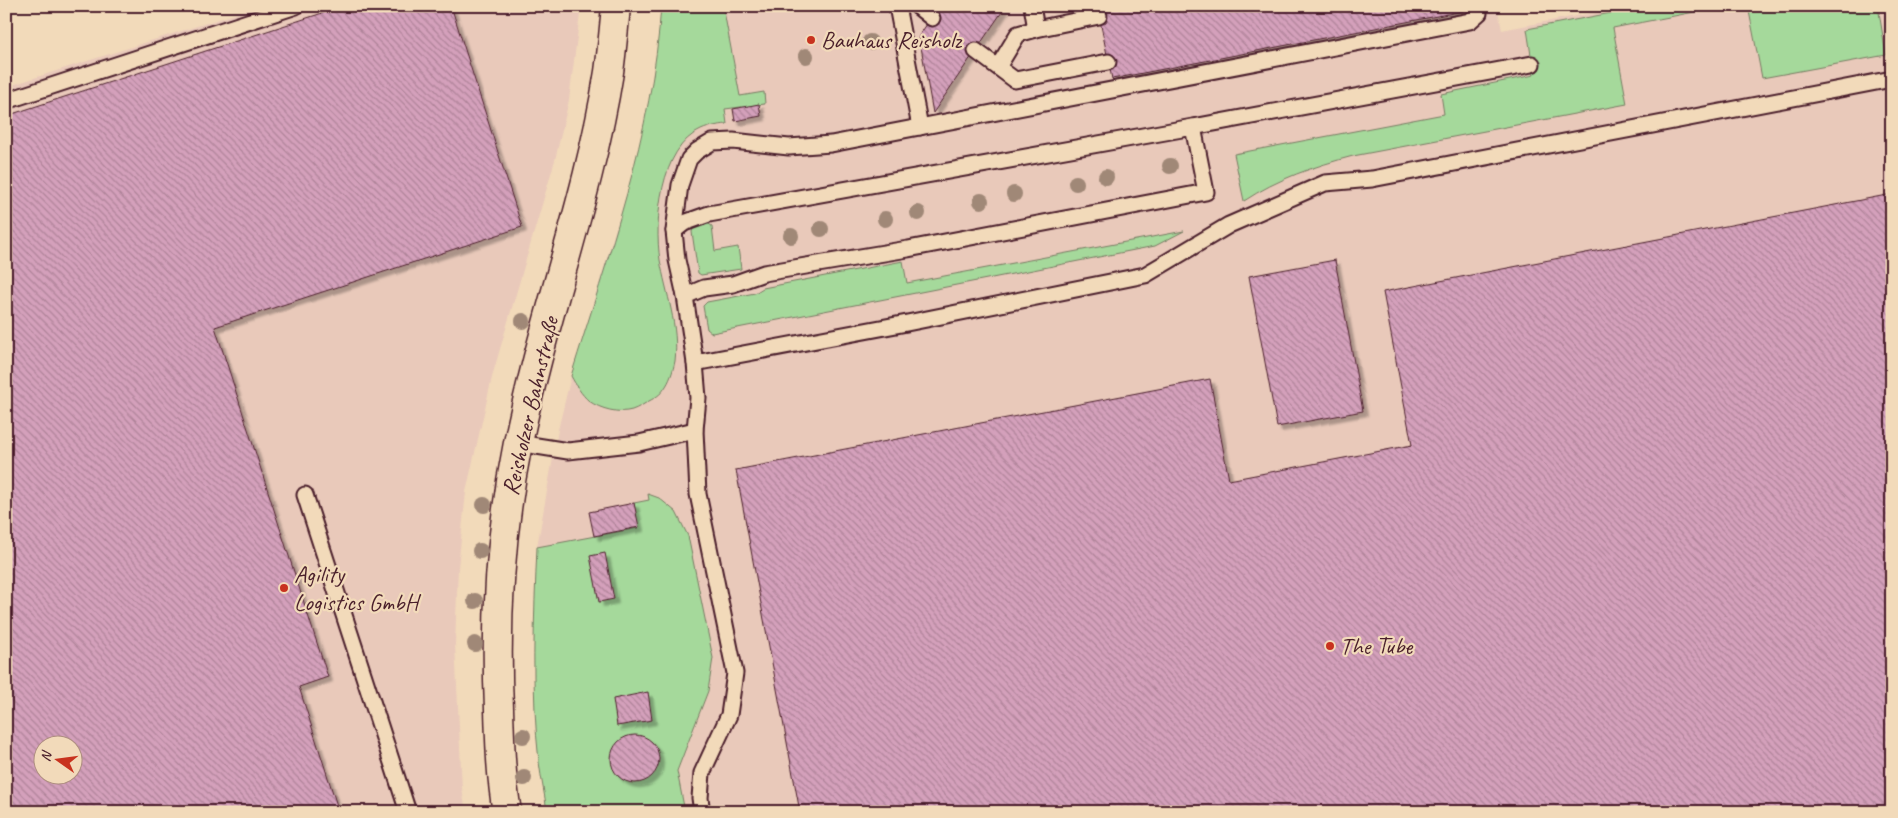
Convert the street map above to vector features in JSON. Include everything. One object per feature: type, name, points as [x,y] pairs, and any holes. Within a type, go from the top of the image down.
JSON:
[{"type":"main road","name":"Reisholzer Bahnstraße","points":[[507,812],[501,778],[497,648],[501,559],[509,493],[518,443],[593,148],[609,72],[616,6]]},
{"type":"lane","points":[[6,101],[296,6]]},
{"type":"lane","points":[[897,6],[920,126]]},
{"type":"lane","points":[[916,6],[932,18]]},
{"type":"lane","points":[[1032,6],[1036,29]]},
{"type":"lane","points":[[702,812],[700,798],[702,773],[728,716],[735,673],[698,494],[695,430],[698,398],[695,363],[685,296],[677,260],[674,231],[680,186],[689,159],[697,151],[712,142],[733,141],[790,147],[831,144],[1470,21],[1479,13],[1478,6]]},
{"type":"lane","points":[[998,67],[1018,34],[1099,16]]},
{"type":"lane","points":[[976,51],[1015,80],[1108,62]]},
{"type":"lane","points":[[674,231],[684,223],[709,214],[1532,64]]},
{"type":"lane","points":[[695,363],[1145,275],[1230,225],[1325,183],[1372,180],[1892,79]]},
{"type":"lane","points":[[685,296],[704,288],[733,284],[764,272],[908,249],[1206,192],[1193,127]]},
{"type":"lane","points":[[518,443],[568,451],[639,443],[695,430]]},
{"type":"lane","points":[[305,495],[408,812]]},
{"type":"shaded area","points":[[260,6],[581,6],[569,100],[555,160],[493,373],[466,492],[458,568],[455,644],[462,789],[466,812],[6,812],[6,87]]},
{"type":"shaded area","points":[[664,6],[1497,6],[1502,30],[1629,6],[1892,6],[1892,812],[548,812],[539,763],[535,707],[537,547],[558,430],[571,376],[626,196],[650,106]]},
{"type":"green space","points":[[661,6],[723,6],[740,96],[764,92],[765,104],[725,109],[727,124],[701,130],[687,139],[676,152],[668,169],[663,187],[658,226],[660,260],[674,323],[675,361],[668,383],[658,396],[632,410],[616,411],[589,401],[571,376],[614,240],[639,147],[649,101]]},
{"type":"green space","points":[[1648,6],[1725,6],[1613,28],[1627,104],[1353,156],[1297,174],[1270,186],[1244,201],[1234,154],[1444,114],[1441,94],[1534,75],[1527,29]]},
{"type":"green space","points":[[1748,6],[1878,6],[1886,55],[1762,78]]},
{"type":"green space","points":[[701,223],[707,223],[712,226],[715,251],[738,247],[741,269],[701,275],[698,273],[692,232],[693,228]]},
{"type":"green space","points":[[1184,231],[1155,246],[712,333],[707,329],[703,306],[707,302],[755,293],[763,288],[903,261],[907,283]]},
{"type":"green space","points":[[648,494],[659,498],[676,512],[688,536],[713,658],[708,691],[677,771],[685,812],[547,812],[536,735],[534,628],[537,547],[638,528],[634,503],[649,500]]},
{"type":"building","points":[[344,6],[451,6],[522,227],[215,327],[328,677],[299,687],[339,812],[9,812],[6,803],[6,116]]},
{"type":"building","points":[[939,6],[1006,6],[933,113],[919,36]]},
{"type":"building","points":[[1097,6],[1462,6],[1463,11],[1112,79]]},
{"type":"building","points":[[759,104],[761,116],[735,121],[733,109]]},
{"type":"building","name":"The Tube","points":[[1892,194],[1892,812],[800,812],[736,470],[1210,379],[1229,480],[1412,445],[1383,292]]},
{"type":"building","points":[[1335,260],[1363,411],[1277,427],[1249,276]]},
{"type":"building","points":[[634,503],[639,527],[594,536],[589,512]]},
{"type":"building","points":[[605,553],[614,599],[599,602],[590,556]]},
{"type":"building","points":[[648,692],[652,720],[617,726],[613,699]]},
{"type":"building","points":[[630,735],[640,735],[649,739],[655,745],[658,750],[658,768],[649,779],[640,783],[630,783],[621,779],[615,773],[611,764],[611,754],[615,745],[621,739]]},
{"type":"place","name":"Bauhaus Reisholz","points":[[811,40]]},
{"type":"place","name":"Agility Logistics GmbH","points":[[284,588]]},
{"type":"place","name":"The Tube","points":[[1330,646]]}]
